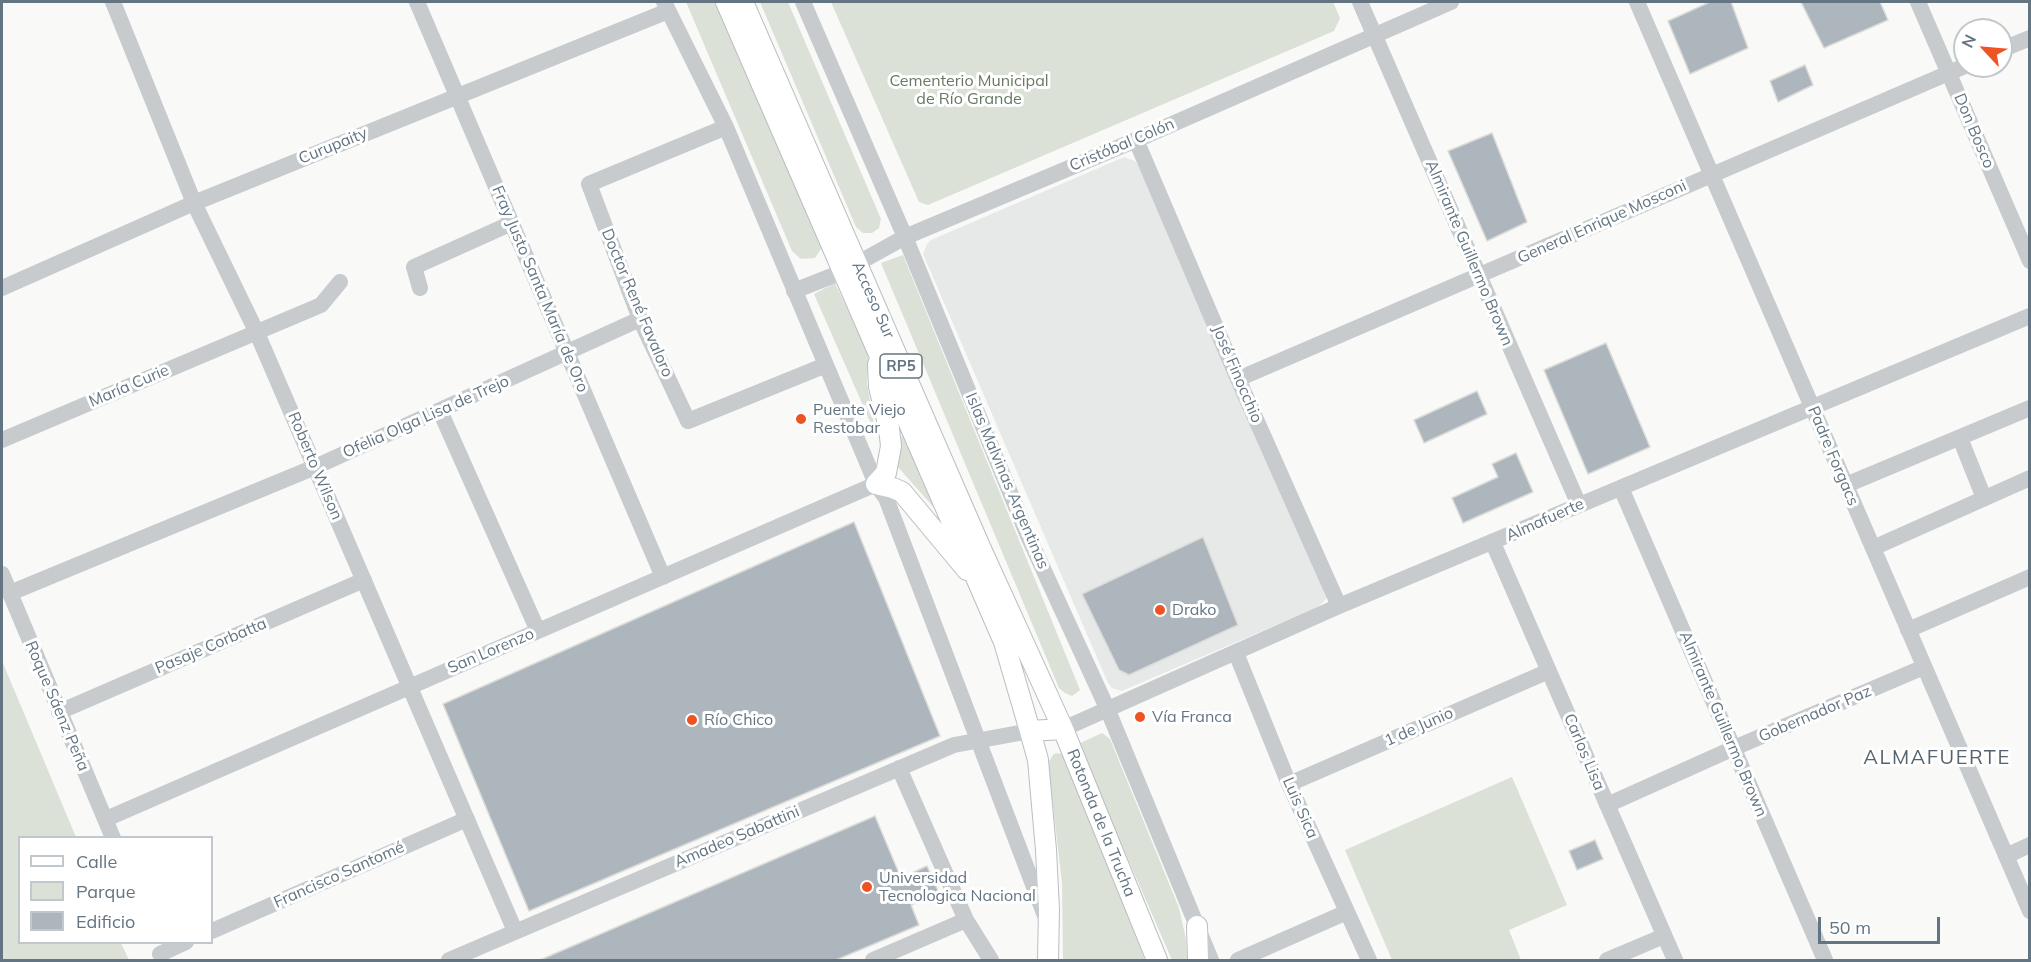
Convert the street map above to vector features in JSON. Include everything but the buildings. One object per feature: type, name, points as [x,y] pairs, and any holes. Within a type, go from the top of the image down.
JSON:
[{"type":"main road","name":"Acceso Sur","points":[[726,2],[1063,729]]},
{"type":"main road","name":"Acceso Sur","points":[[744,2],[850,268],[878,352],[1004,642],[1030,731]]},
{"type":"main road","points":[[878,352],[879,387],[891,446],[886,473],[876,484],[902,492],[977,580]]},
{"type":"main road","name":"Rotonda de la Trucha","points":[[1030,731],[1063,729],[1157,960]]},
{"type":"main road","name":"RP5","points":[[1030,731],[1038,760],[1048,871],[1050,935],[1048,960]]},
{"type":"main road","points":[[1197,926],[1198,960]]},
{"type":"street","name":"Roberto Wilson","points":[[113,2],[194,203],[257,333],[515,931]]},
{"type":"street","name":"Fray Justo Santa María de Oro","points":[[417,2],[663,577]]},
{"type":"street","name":"Islas Malvinas Argentinas","points":[[802,2],[905,237],[1028,536],[1107,708],[1211,960]]},
{"type":"street","name":"Almirante Guillermo Brown","points":[[1360,2],[1579,505]]},
{"type":"street","name":"Cristóbal Colón","points":[[794,291],[850,268],[905,237],[1136,140],[1451,2]]},
{"type":"street","name":"Padre Forgacs","points":[[1637,2],[2030,911]]},
{"type":"street","name":"Don Bosco","points":[[1918,2],[2030,261]]},
{"type":"street","name":"Curupaity","points":[[2,288],[194,203],[456,96],[666,6]]},
{"type":"street","points":[[666,6],[726,127],[876,484],[886,498],[1043,909],[1050,935]]},
{"type":"street","points":[[2013,45],[2030,38]]},
{"type":"street","name":"General Enrique Mosconi","points":[[1238,379],[1953,71]]},
{"type":"street","name":"Doctor René Favaloro","points":[[726,127],[589,184],[640,319],[688,421],[826,365]]},
{"type":"street","name":"José Finocchio","points":[[1136,140],[1238,379],[1339,606]]},
{"type":"street","points":[[420,288],[414,267],[512,223]]},
{"type":"street","name":"María Curie","points":[[2,440],[321,305],[340,282]]},
{"type":"street","name":"Almafuerte","points":[[1063,729],[1339,606],[2030,316]]},
{"type":"street","name":"Ofelia Olga Lisa de Trejo","points":[[10,593],[315,467],[640,319]]},
{"type":"street","points":[[1846,485],[2030,408]]},
{"type":"street","points":[[440,411],[538,631]]},
{"type":"street","points":[[1960,438],[1984,498]]},
{"type":"street","points":[[1873,548],[2030,478]]},
{"type":"street","name":"San Lorenzo","points":[[106,819],[876,484]]},
{"type":"street","name":"Almirante Guillermo Brown","points":[[1621,488],[1825,960]]},
{"type":"street","name":"Carlos Lisa","points":[[1493,543],[1675,960]]},
{"type":"street","name":"Roque Sáenz Peña","points":[[2,574],[113,836]]},
{"type":"street","points":[[1908,630],[2030,577]]},
{"type":"street","name":"Pasaje Corbatta","points":[[59,712],[364,580]]},
{"type":"street","name":"Luis Sica","points":[[1236,653],[1290,784],[1368,960]]},
{"type":"street","name":"Gobernador Paz","points":[[1607,805],[1924,667]]},
{"type":"street","name":"1 de Junio","points":[[1290,784],[1549,670]]},
{"type":"street","name":"Amadeo Sabattini","points":[[449,960],[954,746],[979,739],[1030,731]]},
{"type":"street","points":[[899,768],[966,920],[991,960]]},
{"type":"street","name":"Francisco Santomé","points":[[213,931],[467,819]]},
{"type":"street","points":[[2006,856],[2030,845]]},
{"type":"street","points":[[1238,960],[1347,912]]},
{"type":"street","points":[[873,960],[966,920]]},
{"type":"street","points":[[1607,960],[1664,936]]},
{"type":"street","points":[[159,952],[181,944]]},
{"type":"shaded area","points":[[1124,157],[1135,161],[1138,165],[1326,593],[1326,599],[1318,607],[1122,691],[1112,688],[1108,683],[923,254],[931,240]]},
{"type":"green space","points":[[686,2],[719,2],[822,241],[821,249],[815,258],[801,259],[792,251]]},
{"type":"green space","points":[[760,2],[788,2],[881,219],[879,228],[872,233],[863,233],[856,227]]},
{"type":"green space","name":"Cementerio Municipal de Río Grande","points":[[831,2],[1333,2],[1340,18],[1334,31],[928,205],[919,202]]},
{"type":"green space","points":[[903,255],[1080,690],[1072,696],[1059,688],[881,263]]},
{"type":"green space","points":[[835,283],[868,353],[867,384],[876,435],[814,294]]},
{"type":"green space","points":[[903,426],[943,518],[898,467]]},
{"type":"green space","points":[[2,661],[76,836],[18,836],[18,944],[121,944],[129,960],[2,960]]},
{"type":"green space","points":[[1102,733],[1110,739],[1179,908],[1186,939],[1187,960],[1172,960],[1078,744]]},
{"type":"green space","points":[[1056,753],[1066,758],[1145,960],[1063,960],[1062,883],[1048,763]]},
{"type":"green space","points":[[1512,777],[1567,905],[1509,930],[1521,960],[1392,960],[1345,850]]},
{"type":"place","name":"Puente Viejo Restobar","points":[[801,419]]},
{"type":"place","name":"Drako","points":[[1160,610]]},
{"type":"place","name":"Vía Franca","points":[[1140,717]]},
{"type":"place","name":"Río Chico","points":[[692,720]]},
{"type":"place","name":"Universidad Tecnologica Nacional","points":[[867,887]]},
{"type":"district","name":"ALMAFUERTE","points":[[1937,758]]}]
